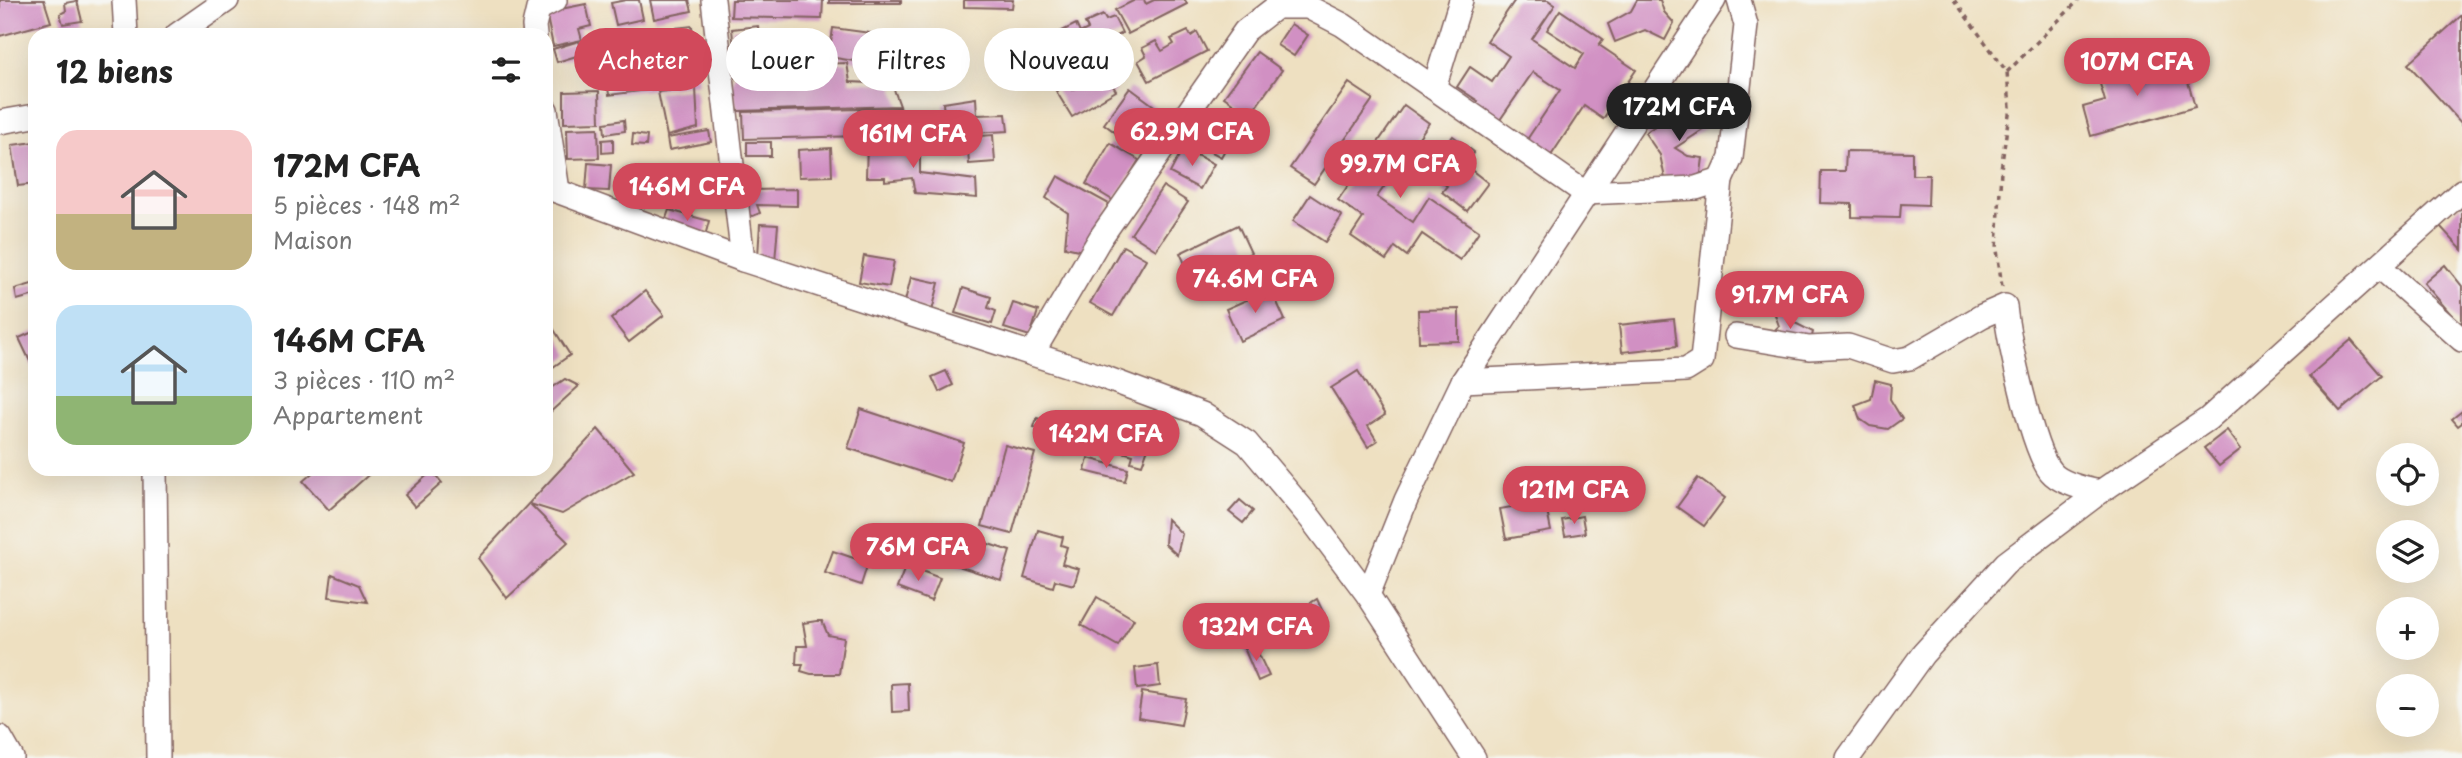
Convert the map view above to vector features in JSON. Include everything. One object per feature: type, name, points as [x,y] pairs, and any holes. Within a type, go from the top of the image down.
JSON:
[{"type":"street","points":[[124,0],[126,28]]},
{"type":"street","points":[[187,28],[227,0]]},
{"type":"street","points":[[713,0],[743,260]]},
{"type":"street","points":[[1434,88],[1461,0]]},
{"type":"street","points":[[1368,595],[1406,500],[1463,381],[1714,0]]},
{"type":"street","points":[[1463,381],[1686,370],[1702,360],[1721,180],[1731,158],[1746,25],[1740,0]]},
{"type":"street","points":[[534,28],[542,3]]},
{"type":"street","points":[[1032,354],[1101,237],[1245,31],[1276,7],[1308,7],[1343,24],[1585,193],[1696,188],[1721,180]]},
{"type":"street","points":[[0,122],[28,117]]},
{"type":"street","points":[[553,189],[743,260],[1032,354],[1202,414],[1247,443],[1311,519],[1368,595],[1474,758]]},
{"type":"street","points":[[1848,758],[1923,654],[2006,563],[2099,492],[2207,419],[2462,191]]},
{"type":"street","points":[[2380,267],[2462,341]]},
{"type":"street","points":[[1736,336],[1809,348],[1848,346],[1893,361],[1910,358],[2004,306],[2025,402],[2051,473],[2099,492]]},
{"type":"street","points":[[155,476],[158,758]]},
{"type":"street","points":[[2062,521],[2065,480]]},
{"type":"street","points":[[0,737],[12,758]]},
{"type":"path","points":[[1954,0],[2007,72],[2010,107],[2001,169],[1997,250],[2004,306]]},
{"type":"path","points":[[2007,72],[2079,0]]},
{"type":"building","points":[[0,0],[44,0],[51,22],[0,36]]},
{"type":"building","points":[[639,0],[643,19],[616,25],[611,3]]},
{"type":"building","points":[[650,0],[689,0],[692,11],[654,19]]},
{"type":"building","points":[[732,0],[823,0],[822,19],[731,17]]},
{"type":"building","points":[[829,0],[901,0],[901,3],[829,3]]},
{"type":"building","points":[[964,0],[1013,0],[1012,8],[964,7]]},
{"type":"building","points":[[1135,0],[1144,0],[1146,4],[1154,0],[1185,0],[1187,4],[1134,31],[1134,28],[1125,28],[1115,10]]},
{"type":"building","points":[[1515,0],[1548,0],[1555,5],[1532,39],[1575,68],[1584,54],[1547,30],[1560,10],[1603,39],[1599,45],[1636,70],[1603,119],[1584,106],[1548,160],[1524,144],[1560,90],[1533,72],[1495,127],[1472,111],[1478,101],[1457,87],[1470,67],[1492,82],[1509,56],[1487,41]]},
{"type":"building","points":[[1637,0],[1660,0],[1664,12],[1674,23],[1665,40],[1645,30],[1615,42],[1608,24],[1631,11]]},
{"type":"building","points":[[77,1],[82,21],[63,24],[60,14],[66,11],[65,3]]},
{"type":"building","points":[[586,4],[591,26],[574,28],[574,42],[553,46],[553,28],[549,28],[546,12]]},
{"type":"building","points":[[1103,15],[1106,20],[1114,17],[1120,28],[1088,28],[1085,23]]},
{"type":"building","points":[[2462,15],[2462,124],[2408,64]]},
{"type":"building","points":[[1291,24],[1308,35],[1294,56],[1277,45]]},
{"type":"building","points":[[838,29],[852,31],[852,61],[838,58]]},
{"type":"building","points":[[1188,31],[1191,36],[1197,32],[1207,51],[1149,81],[1138,61],[1146,56],[1142,48],[1156,41],[1162,51],[1174,44],[1171,39]]},
{"type":"building","points":[[574,43],[574,57],[557,62],[553,49]]},
{"type":"building","points":[[1257,52],[1282,70],[1250,115],[1224,97]]},
{"type":"building","points":[[2159,60],[2165,81],[2186,75],[2195,107],[2091,136],[2083,107],[2105,101],[2098,77]]},
{"type":"building","points":[[838,63],[847,63],[852,91],[895,91],[900,106],[738,111],[732,91],[838,91]]},
{"type":"building","points":[[1349,83],[1373,99],[1314,184],[1290,168]]},
{"type":"building","points":[[599,91],[600,122],[564,123],[564,92]]},
{"type":"building","points":[[608,91],[641,91],[609,95]]},
{"type":"building","points":[[696,91],[698,128],[667,136],[658,92]]},
{"type":"building","points":[[1056,91],[1116,91],[1072,117]]},
{"type":"building","points":[[1128,91],[1134,91],[1169,117],[1143,153],[1104,124]]},
{"type":"building","points":[[976,98],[977,115],[1006,114],[1008,131],[973,133],[972,125],[945,127],[943,103]]},
{"type":"building","points":[[1695,98],[1712,124],[1675,148],[1688,156],[1703,158],[1701,173],[1684,189],[1666,183],[1660,155],[1645,133]]},
{"type":"building","points":[[1404,105],[1429,123],[1377,197],[1413,222],[1429,197],[1479,231],[1460,260],[1422,234],[1407,256],[1395,247],[1386,260],[1351,236],[1363,218],[1338,200]]},
{"type":"building","points":[[900,108],[900,135],[744,139],[743,112]]},
{"type":"building","points":[[1215,113],[1238,126],[1221,157],[1197,144]]},
{"type":"building","points":[[624,120],[625,131],[605,134],[604,123]]},
{"type":"building","points":[[598,128],[599,158],[568,159],[567,129]]},
{"type":"building","points":[[709,131],[711,142],[669,150],[667,138]]},
{"type":"building","points":[[633,134],[647,136],[646,146],[632,145]]},
{"type":"building","points":[[993,135],[995,162],[969,164],[967,137]]},
{"type":"building","points":[[1453,136],[1474,152],[1465,165],[1488,183],[1467,211],[1442,192],[1447,186],[1423,167],[1437,149],[1441,152]]},
{"type":"building","points":[[613,139],[613,152],[602,153],[602,140]]},
{"type":"building","points":[[747,142],[771,142],[771,156],[747,156]]},
{"type":"building","points":[[867,142],[920,144],[920,173],[976,180],[977,198],[915,193],[912,178],[885,181],[885,177],[866,177]]},
{"type":"building","points":[[28,143],[28,185],[18,186],[12,145]]},
{"type":"building","points":[[1110,143],[1139,160],[1114,201],[1086,184]]},
{"type":"building","points":[[831,148],[832,176],[799,177],[798,150]]},
{"type":"building","points":[[1183,148],[1214,164],[1200,189],[1170,173]]},
{"type":"building","points":[[1846,151],[1912,152],[1912,175],[1929,175],[1928,205],[1901,204],[1900,218],[1852,217],[1852,204],[1820,203],[1821,171],[1845,171]]},
{"type":"building","points":[[588,163],[611,165],[609,191],[586,190]]},
{"type":"building","points":[[1058,176],[1109,204],[1083,251],[1065,247],[1068,213],[1046,198]]},
{"type":"building","points":[[711,177],[713,198],[669,203],[666,181]]},
{"type":"building","points":[[1163,186],[1188,202],[1156,250],[1131,234]]},
{"type":"building","points":[[797,189],[797,206],[757,205],[760,213],[753,216],[747,215],[741,200],[751,194],[751,190]]},
{"type":"building","points":[[1310,195],[1342,216],[1325,242],[1293,221]]},
{"type":"building","points":[[2462,205],[2462,250],[2440,226]]},
{"type":"building","points":[[669,210],[709,221],[705,236],[664,224]]},
{"type":"building","points":[[760,224],[778,225],[775,261],[758,256]]},
{"type":"building","points":[[1238,225],[1251,253],[1193,281],[1180,253]]},
{"type":"building","points":[[1123,246],[1146,259],[1113,316],[1090,303]]},
{"type":"building","points":[[864,256],[894,261],[889,287],[859,282]]},
{"type":"building","points":[[2445,265],[2462,286],[2462,327],[2424,283]]},
{"type":"building","points":[[911,277],[939,283],[932,311],[904,305]]},
{"type":"building","points":[[28,285],[28,297],[17,300],[15,289]]},
{"type":"building","points":[[963,288],[991,297],[988,308],[996,311],[992,324],[955,313]]},
{"type":"building","points":[[1271,289],[1285,320],[1240,341],[1226,309]]},
{"type":"building","points":[[645,291],[664,315],[629,342],[611,319]]},
{"type":"building","points":[[1013,303],[1038,311],[1030,336],[1004,328]]},
{"type":"building","points":[[1789,307],[1795,323],[1813,332],[1809,348],[1763,341],[1779,326],[1774,312]]},
{"type":"building","points":[[1459,309],[1459,341],[1419,342],[1418,310]]},
{"type":"building","points":[[1674,319],[1677,346],[1622,352],[1619,325]]},
{"type":"building","points":[[553,328],[570,355],[553,367]]},
{"type":"building","points":[[28,334],[28,357],[19,338]]},
{"type":"building","points":[[2351,340],[2382,376],[2340,411],[2309,376]]},
{"type":"building","points":[[946,371],[953,385],[939,392],[932,377]]},
{"type":"building","points":[[1358,371],[1385,415],[1368,426],[1377,441],[1368,447],[1331,388]]},
{"type":"building","points":[[565,379],[579,386],[553,410],[553,387]]},
{"type":"building","points":[[1875,380],[1891,384],[1890,399],[1902,419],[1888,429],[1870,426],[1860,419],[1855,405],[1871,399]]},
{"type":"building","points":[[861,409],[964,443],[951,482],[848,448]]},
{"type":"building","points":[[2462,411],[2462,423],[2458,426],[2452,419]]},
{"type":"building","points":[[1037,418],[1062,426],[1060,435],[1034,427]]},
{"type":"building","points":[[1104,428],[1139,438],[1142,430],[1153,434],[1142,465],[1131,462],[1133,455],[1099,445]]},
{"type":"building","points":[[598,429],[634,472],[562,514],[530,504],[568,542],[507,598],[478,558]]},
{"type":"building","points":[[2227,430],[2241,449],[2219,466],[2204,448]]},
{"type":"building","points":[[1005,445],[1035,453],[1012,534],[982,526]]},
{"type":"building","points":[[1088,458],[1128,469],[1125,481],[1085,471]]},
{"type":"building","points":[[309,476],[367,476],[329,510],[303,481]]},
{"type":"building","points":[[426,476],[436,476],[442,483],[415,507],[405,495]]},
{"type":"building","points":[[1698,478],[1725,498],[1704,526],[1677,507]]},
{"type":"building","points":[[1240,500],[1253,511],[1243,523],[1229,512]]},
{"type":"building","points":[[1545,501],[1551,531],[1506,539],[1500,509]]},
{"type":"building","points":[[1582,516],[1585,533],[1565,536],[1562,520]]},
{"type":"building","points":[[1167,519],[1182,534],[1177,555],[1165,544]]},
{"type":"building","points":[[1038,530],[1063,537],[1061,545],[1067,547],[1062,564],[1079,569],[1074,585],[1055,580],[1053,587],[1024,578]]},
{"type":"building","points":[[952,532],[1010,551],[1001,580],[943,561]]},
{"type":"building","points":[[833,551],[868,563],[861,585],[825,573]]},
{"type":"building","points":[[906,565],[940,578],[931,601],[897,588]]},
{"type":"building","points":[[332,574],[359,585],[367,602],[329,597]]},
{"type":"building","points":[[1097,597],[1134,619],[1118,646],[1081,625]]},
{"type":"building","points":[[1317,599],[1324,614],[1310,622],[1302,608]]},
{"type":"building","points":[[822,621],[828,635],[844,638],[839,674],[811,674],[801,671],[803,664],[796,664],[797,646],[807,646],[803,623]]},
{"type":"building","points":[[1254,644],[1269,676],[1258,681],[1244,648]]},
{"type":"building","points":[[1158,665],[1160,686],[1137,689],[1135,668]]},
{"type":"building","points":[[908,683],[909,711],[892,712],[891,684]]},
{"type":"building","points":[[1142,692],[1186,699],[1181,725],[1138,718]]}]
